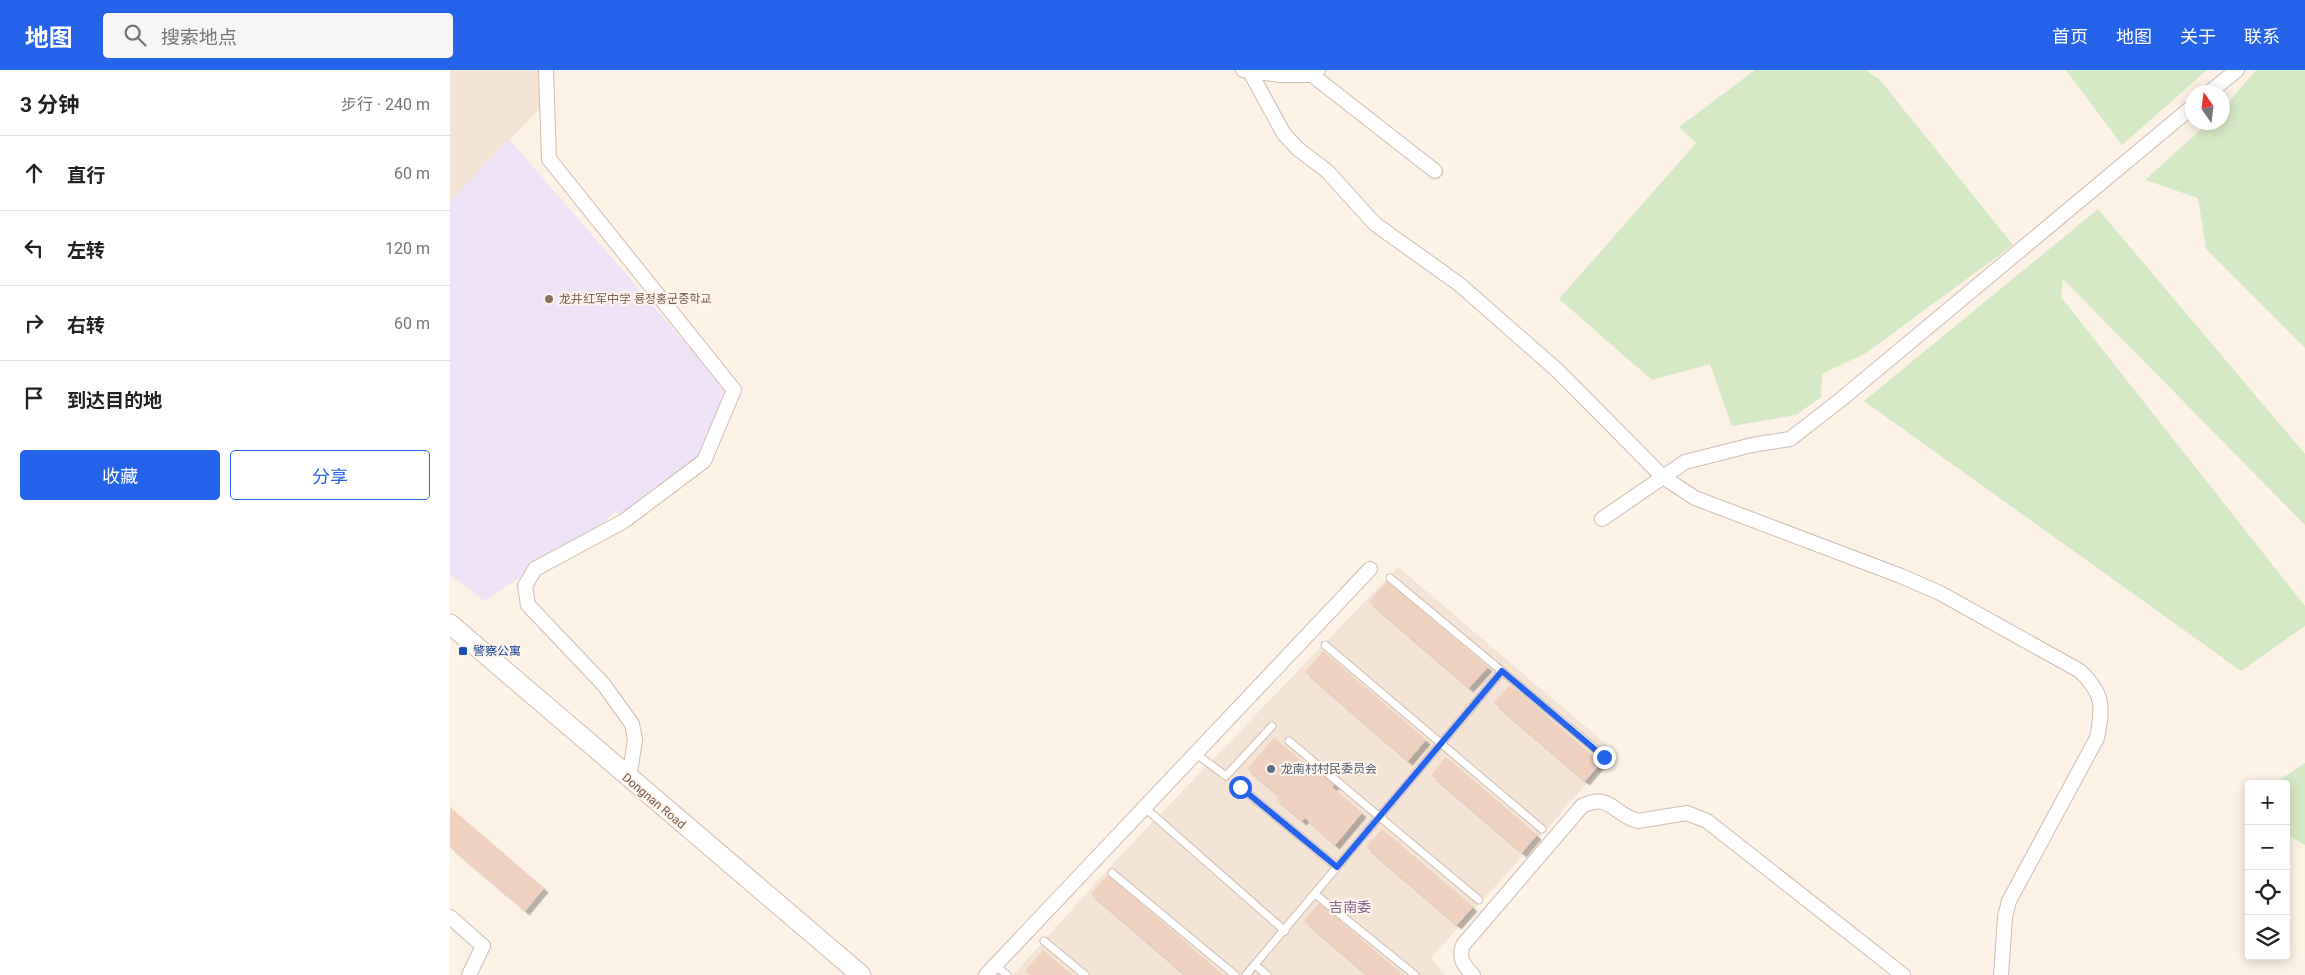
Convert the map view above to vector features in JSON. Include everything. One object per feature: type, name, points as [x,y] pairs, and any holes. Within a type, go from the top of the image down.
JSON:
[{"type":"main road","name":"Dongnan Road","points":[[450,624],[629,779],[861,975]]},
{"type":"street","points":[[546,70],[549,158],[734,390],[704,461],[624,520],[535,569],[525,586],[528,604],[604,685],[632,724],[635,740],[629,779]]},
{"type":"street","points":[[2219,85],[2238,70]]},
{"type":"street","points":[[1246,71],[1315,72],[1436,171]]},
{"type":"street","points":[[1246,71],[1284,134],[1298,149],[1327,171],[1375,224],[1459,284],[1558,371],[1663,477],[1696,498],[1901,576],[1940,594],[2080,672],[2094,684],[2101,702],[2097,738],[2009,901],[2005,917],[2001,975]]},
{"type":"street","points":[[1602,518],[1685,462],[1790,439],[1839,401],[2185,113]]},
{"type":"street","points":[[991,970],[1194,753],[1370,569]]},
{"type":"street","points":[[1473,975],[1462,962],[1460,953],[1463,945],[1582,806],[1591,802],[1603,801],[1611,804],[1630,819],[1638,820],[1687,814],[1707,821],[1903,975]]},
{"type":"street","points":[[450,917],[483,946],[470,975]]},
{"type":"lane","points":[[1390,578],[1604,757]]},
{"type":"lane","points":[[1325,645],[1542,829]]},
{"type":"lane","points":[[1246,975],[1502,671]]},
{"type":"lane","points":[[1194,753],[1226,776],[1272,726]]},
{"type":"lane","points":[[1289,741],[1479,900]]},
{"type":"lane","points":[[1240,787],[1337,867]]},
{"type":"lane","points":[[1144,807],[1284,931]]},
{"type":"lane","points":[[1112,873],[1235,975]]},
{"type":"lane","points":[[1315,894],[1415,975]]},
{"type":"lane","points":[[1044,941],[1085,975]]},
{"type":"lane","points":[[1255,965],[1268,975]]},
{"type":"lane","points":[[991,970],[1007,975]]},
{"type":"shaded area","points":[[450,70],[543,70],[549,99],[450,201]]},
{"type":"shaded area","name":"龙井红军中学 룡정홍군중학교","points":[[509,139],[733,398],[705,463],[626,517],[614,512],[601,525],[484,601],[450,574],[450,201]]},
{"type":"shaded area","points":[[1398,567],[1615,752],[1431,958],[1445,975],[1013,975],[1121,855]]},
{"type":"green space","points":[[1755,70],[1866,70],[1880,80],[2013,245],[1866,353],[1822,374],[1821,397],[1796,415],[1732,426],[1710,364],[1652,380],[1559,299],[1696,143],[1679,127]]},
{"type":"green space","points":[[2066,70],[2207,70],[2190,85],[2185,85],[2185,89],[2122,145]]},
{"type":"green space","points":[[2256,70],[2305,70],[2305,348],[2206,249],[2198,198],[2145,180],[2200,130],[2230,130],[2230,101]]},
{"type":"green space","points":[[2098,209],[2305,454],[2305,525],[2063,279],[2061,297],[2305,606],[2305,626],[2241,671],[1864,401]]},
{"type":"green space","points":[[2305,763],[2305,845],[2290,836],[2290,780],[2279,780]]},
{"type":"building","points":[[1387,581],[1488,667],[1469,688],[1369,602]]},
{"type":"building","points":[[1323,651],[1426,740],[1408,761],[1305,672]]},
{"type":"building","points":[[1510,685],[1601,763],[1585,781],[1494,703]]},
{"type":"building","points":[[1274,738],[1306,765],[1309,761],[1335,784],[1332,787],[1362,813],[1335,845],[1305,818],[1302,821],[1276,799],[1279,796],[1247,769]]},
{"type":"building","points":[[1446,757],[1537,835],[1522,853],[1431,775]]},
{"type":"building","points":[[450,807],[544,888],[525,911],[450,847]]},
{"type":"building","points":[[1382,829],[1473,907],[1457,925],[1366,847]]},
{"type":"building","points":[[1108,875],[1223,975],[1185,975],[1091,894]]},
{"type":"building","points":[[1319,903],[1403,975],[1367,975],[1304,921]]},
{"type":"building","points":[[1043,950],[1072,975],[1030,975],[1025,971]]},
{"type":"place","name":"龙井红军中学 룡정홍군중학교","points":[[549,299]]},
{"type":"place","name":"警察公寓","points":[[463,651]]},
{"type":"place","name":"龙南村村民委员会","points":[[1271,769]]},
{"type":"district","name":"吉南委","points":[[1350,907]]},
{"type":"route","points":[[1240,787],[1337,867],[1502,671],[1604,757]]}]
